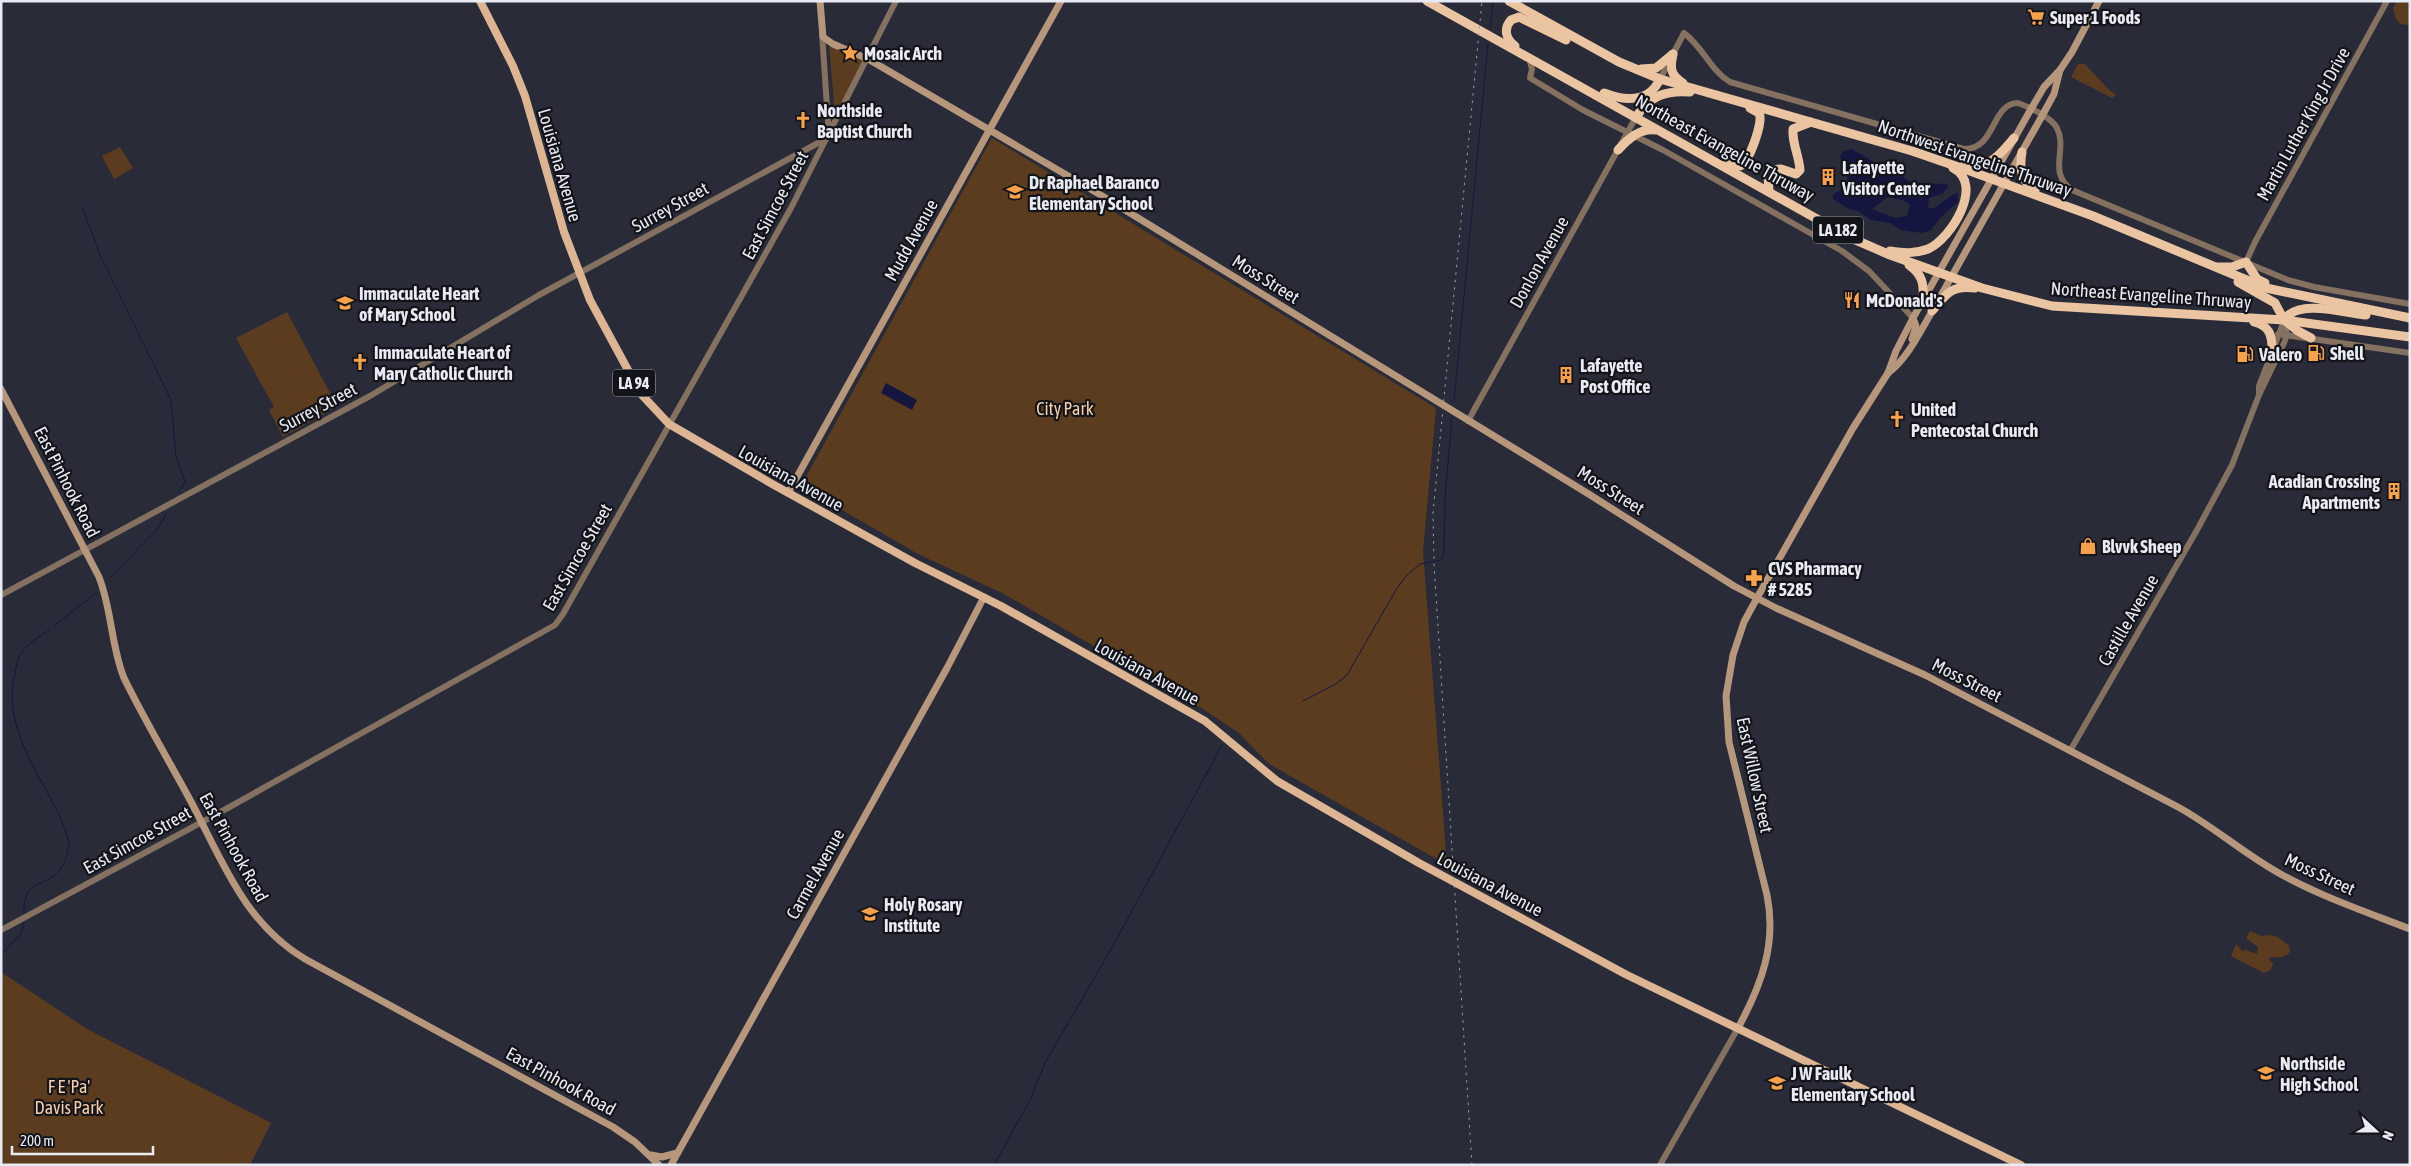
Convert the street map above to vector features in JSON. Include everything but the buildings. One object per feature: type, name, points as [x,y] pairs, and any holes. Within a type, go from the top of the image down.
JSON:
[{"type":"highway","name":"Northeast Evangeline Thruway","points":[[1427,1],[1770,190],[1851,238],[1899,258],[1990,290],[2029,301],[2078,309],[2284,320],[2410,337]]},
{"type":"highway","name":"Northwest Evangeline Thruway","points":[[1509,1],[1606,55],[1660,79],[1812,122],[1955,166],[2041,196],[2266,288],[2408,318]]},
{"type":"highway","points":[[1528,56],[1510,43],[1506,34],[1508,24],[1514,18],[1524,18],[1575,44],[1606,55]]},
{"type":"highway","points":[[1634,68],[1648,70],[1656,68],[1673,54]]},
{"type":"highway","points":[[1673,54],[1670,68],[1673,76],[1694,90]]},
{"type":"highway","points":[[1580,85],[1615,98],[1635,99],[1651,92],[1657,87],[1660,79]]},
{"type":"highway","points":[[1636,117],[1650,100],[1673,91],[1728,99]]},
{"type":"highway","points":[[1716,161],[1740,166],[1747,161],[1760,128],[1761,117],[1755,110],[1739,102]]},
{"type":"highway","points":[[1770,190],[1768,177],[1771,170],[1780,169],[1796,174],[1800,170],[1799,158],[1792,142],[1793,129],[1812,122]]},
{"type":"highway","points":[[1618,150],[1631,134],[1646,129],[1660,130]]},
{"type":"highway","points":[[1955,166],[1976,166],[1996,160],[2014,138]]},
{"type":"highway","points":[[2022,152],[2020,173],[2025,183],[2041,196]]},
{"type":"highway","points":[[1875,249],[1909,253],[1917,252],[1932,247],[1948,233],[1965,201],[1966,188],[1962,175],[1939,161]]},
{"type":"highway","points":[[2173,249],[2265,296],[2275,303],[2284,320],[2311,338]]},
{"type":"highway","points":[[1899,258],[1918,271],[1923,279],[1922,301]]},
{"type":"highway","points":[[2215,267],[2232,267],[2246,262],[2257,279],[2278,290]]},
{"type":"highway","points":[[1932,311],[1948,293],[1957,288],[1990,290]]},
{"type":"highway","points":[[2284,320],[2298,310],[2313,307],[2389,319],[2408,318]]},
{"type":"highway","points":[[2240,318],[2263,325],[2272,336],[2272,349]]},
{"type":"highway","points":[[2282,335],[2306,322]]},
{"type":"main road","name":"Louisiana Avenue","points":[[480,1],[513,66],[525,96],[578,274],[595,312],[633,381],[653,409],[669,424],[788,493],[915,563],[984,597],[1205,722],[1230,740],[1271,777],[1317,806],[1627,975],[2021,1165]]},
{"type":"main road","points":[[820,1],[822,32]]},
{"type":"main road","name":"Mudd Avenue","points":[[788,493],[1061,1]]},
{"type":"main road","points":[[2060,70],[2099,1]]},
{"type":"main road","name":"Moss Street","points":[[822,32],[828,41],[868,59],[1099,194],[1757,598],[1924,675],[2200,819],[2268,866],[2338,901],[2410,929]]},
{"type":"main road","name":"East Willow Street","points":[[1888,373],[1896,351],[1922,301],[2014,138],[2044,87],[2060,70]]},
{"type":"main road","name":"East Willow Street","points":[[1738,1028],[1760,984],[1767,957],[1770,933],[1768,902],[1732,756],[1726,716],[1727,682],[1733,654],[1744,622],[1853,428],[1888,373],[1908,351],[2022,152],[2054,94],[2060,70]]},
{"type":"main road","points":[[1908,351],[1916,326],[1913,318]]},
{"type":"main road","name":"East Pinhook Road","points":[[1,389],[86,550],[104,589],[115,652],[124,678],[247,907],[281,943],[305,959],[445,1037],[614,1127],[650,1155],[659,1165]]},
{"type":"main road","name":"Carmel Avenue","points":[[671,1165],[943,675],[984,597]]},
{"type":"main road","points":[[650,1155],[662,1157],[677,1152]]},
{"type":"street","name":"East Simcoe Street","points":[[1,930],[202,822],[555,625],[563,614],[791,208],[868,59],[892,5],[896,1]]},
{"type":"street","name":"Martin Luther King Jr Drive","points":[[2246,262],[2255,242],[2388,1]]},
{"type":"street","points":[[822,32],[828,137]]},
{"type":"street","name":"Northwest Evangeline Thruway","points":[[1673,54],[1684,33],[1692,39],[1720,76],[1730,82],[1958,149],[1970,149],[1982,143],[2002,111],[2010,104],[2018,103],[2042,116],[2057,129],[2060,137],[2060,177],[2072,190],[2302,284],[2410,304]]},
{"type":"street","points":[[1660,79],[1673,54]]},
{"type":"street","name":"Northeast Evangeline Thruway","points":[[1528,56],[1532,69],[1530,78],[1583,110],[1717,180],[1850,256],[1869,271],[1913,318]]},
{"type":"street","points":[[1631,134],[1636,117]]},
{"type":"street","name":"Surrey Street","points":[[1,596],[377,393],[539,295],[828,137]]},
{"type":"street","name":"Donlon Avenue","points":[[1468,421],[1618,150]]},
{"type":"street","points":[[2284,320],[2282,335],[2410,353]]},
{"type":"street","name":"Castille Avenue","points":[[2259,395],[2259,386],[2272,349],[2282,335]]},
{"type":"street","name":"Castille Avenue","points":[[2070,751],[2232,465],[2259,395],[2271,374],[2282,335]]},
{"type":"street","name":"East Willow Street","points":[[1660,1165],[1738,1028]]},
{"type":"green space","points":[[2397,1],[2410,1],[2408,7],[2410,9],[2410,27],[2409,25],[2400,24],[2396,19],[2393,8]]},
{"type":"green space","points":[[829,46],[865,60],[835,115]]},
{"type":"green space","points":[[2078,64],[2085,64],[2116,95],[2112,98],[2071,77]]},
{"type":"green space","name":"City Park","points":[[992,138],[1436,408],[1423,551],[1447,865],[1269,764],[1239,733],[1203,709],[1002,593],[918,554],[801,486]]},
{"type":"green space","points":[[120,147],[133,168],[114,179],[102,156]]},
{"type":"green space","points":[[287,312],[337,406],[283,437],[269,410],[274,407],[236,338]]},
{"type":"green space","points":[[2250,931],[2262,936],[2278,937],[2289,946],[2290,952],[2281,957],[2270,957],[2269,960],[2273,963],[2271,970],[2264,973],[2231,956],[2236,944],[2242,951],[2246,950],[2257,954],[2258,947],[2246,938]]},
{"type":"green space","name":"F E 'Pa' Davis Park","points":[[1,972],[87,1029],[271,1123],[250,1165],[1,1165]]},
{"type":"shaded area","points":[[1852,149],[1879,165],[1895,171],[1912,183],[1947,184],[1948,187],[1942,194],[1929,198],[1928,208],[1934,208],[1958,193],[1958,202],[1941,217],[1931,230],[1922,233],[1901,230],[1890,223],[1871,220],[1858,211],[1849,209],[1833,199],[1833,195],[1844,187],[1848,180],[1840,156],[1844,151]],"holes":[[[1888,197],[1910,204],[1907,216],[1895,218],[1872,209]]]},
{"type":"shaded area","points":[[886,383],[917,400],[912,410],[881,393]]},
{"type":"waterway","points":[[1490,28],[1493,1]]},
{"type":"waterway","points":[[1454,401],[1488,44]]},
{"type":"waterway","points":[[82,207],[101,257],[171,400],[176,457],[185,481],[181,489]]},
{"type":"waterway","points":[[1303,701],[1336,684],[1347,675],[1397,588],[1407,575],[1420,564],[1441,560],[1444,553],[1445,497],[1452,417]]},
{"type":"waterway","points":[[110,578],[158,528],[167,513]]},
{"type":"waterway","points":[[55,625],[96,593]]},
{"type":"waterway","points":[[24,914],[27,893],[38,884],[58,873],[65,860],[69,842],[52,801],[21,740],[15,719],[12,697],[16,666],[20,654],[27,646],[49,630]]},
{"type":"waterway","points":[[994,1165],[1030,1100],[1046,1061],[1114,944],[1222,745]]},
{"type":"waterway","points":[[1,955],[21,934],[24,921]]},
{"type":"railway","points":[[1472,1165],[1434,564],[1433,513],[1482,1]]},
{"type":"place","name":"Super 1 Foods","points":[[2036,17]]},
{"type":"place","name":"Mosaic Arch","points":[[850,53]]},
{"type":"place","name":"Northside Baptist Church","points":[[803,120]]},
{"type":"place","name":"Lafayette Visitor Center","points":[[1828,177]]},
{"type":"place","name":"Dr Raphael Baranco Elementary School","points":[[1015,192]]},
{"type":"place","name":"McDonald's","points":[[1852,300]]},
{"type":"place","name":"Immaculate Heart of Mary School","points":[[345,303]]},
{"type":"place","name":"Shell","points":[[2316,353]]},
{"type":"place","name":"Valero","points":[[2245,354]]},
{"type":"place","name":"Immaculate Heart of Mary Catholic Church","points":[[360,362]]},
{"type":"place","name":"Lafayette Post Office","points":[[1566,375]]},
{"type":"place","name":"United Pentecostal Church","points":[[1897,419]]},
{"type":"place","name":"Acadian Crossing Apartments","points":[[2394,491]]},
{"type":"place","name":"Blvvk Sheep","points":[[2088,546]]},
{"type":"place","name":"CVS Pharmacy # 5285","points":[[1754,578]]},
{"type":"place","name":"Holy Rosary Institute","points":[[870,914]]},
{"type":"place","name":"Northside High School","points":[[2266,1073]]},
{"type":"place","name":"J W Faulk Elementary School","points":[[1777,1083]]}]
